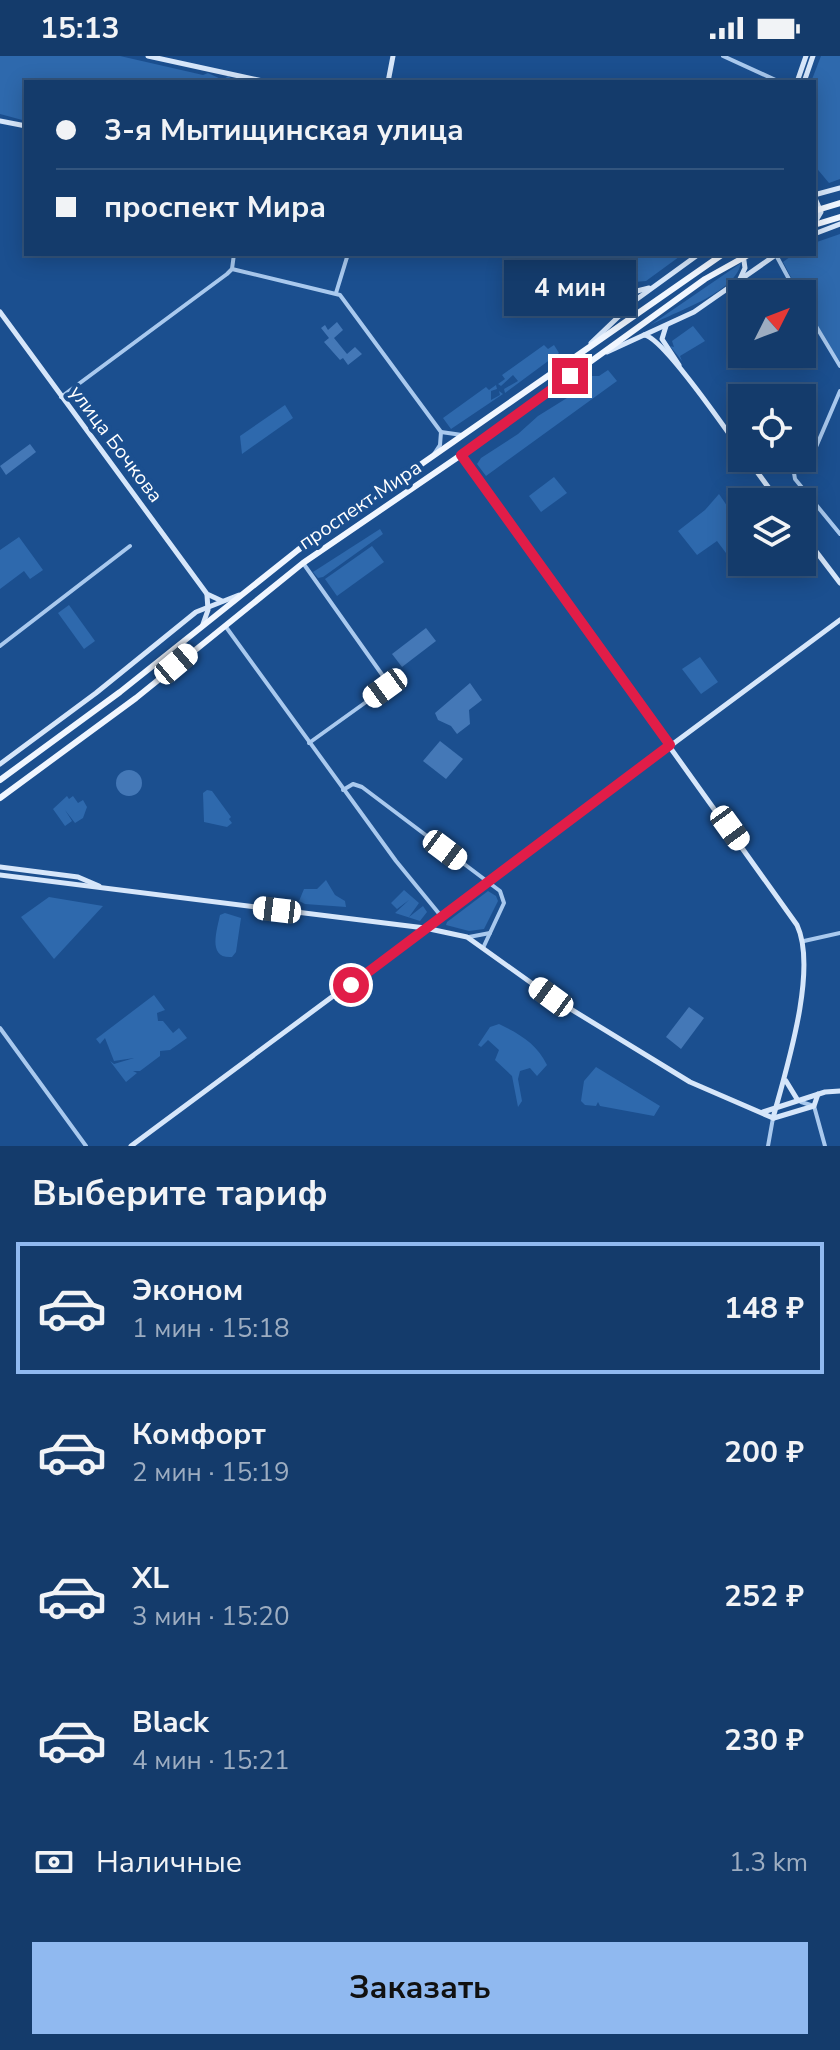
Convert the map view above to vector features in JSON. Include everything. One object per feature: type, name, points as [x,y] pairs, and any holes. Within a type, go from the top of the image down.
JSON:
[{"type":"main road","points":[[816,210],[840,203]]},
{"type":"main road","points":[[816,223],[840,217]]},
{"type":"main road","name":"проспект Мира","points":[[0,780],[120,692],[298,550],[720,256]]},
{"type":"main road","name":"проспект Мира","points":[[0,798],[136,698],[303,563],[461,455],[705,279],[746,256]]},
{"type":"street","points":[[148,56],[258,80]]},
{"type":"street","points":[[723,56],[776,80]]},
{"type":"street","points":[[798,80],[806,56]]},
{"type":"street","points":[[805,80],[813,56]]},
{"type":"street","points":[[388,80],[392,58]]},
{"type":"street","points":[[0,121],[24,126]]},
{"type":"street","points":[[816,195],[840,188]]},
{"type":"street","points":[[816,201],[821,212],[816,221]]},
{"type":"street","points":[[816,233],[840,224]]},
{"type":"street","points":[[61,397],[232,269],[234,256]]},
{"type":"street","points":[[336,293],[347,256]]},
{"type":"street","points":[[585,256],[609,263],[633,292],[652,287]]},
{"type":"street","points":[[587,347],[652,287],[696,256]]},
{"type":"street","points":[[740,280],[745,268],[743,256]]},
{"type":"street","points":[[742,280],[774,256]]},
{"type":"street","points":[[778,256],[790,280]]},
{"type":"street","points":[[232,269],[336,293],[344,299],[441,432],[440,445],[428,460]]},
{"type":"street","points":[[599,355],[694,312],[728,289]]},
{"type":"street","name":"улица Бочкова","points":[[1,315],[207,594],[222,601]]},
{"type":"street","points":[[673,321],[664,328],[662,335],[679,366]]},
{"type":"street","points":[[816,326],[840,366]]},
{"type":"street","points":[[637,337],[653,337],[679,366],[728,433]]},
{"type":"street","points":[[840,391],[815,449],[794,473],[795,479],[840,534]]},
{"type":"street","points":[[441,432],[465,434]]},
{"type":"street","points":[[461,455],[787,908],[804,941],[805,973],[787,1072],[768,1146]]},
{"type":"street","points":[[0,646],[130,546]]},
{"type":"street","points":[[816,551],[840,583]]},
{"type":"street","points":[[303,563],[388,685],[309,743]]},
{"type":"street","points":[[203,625],[208,606],[207,594]]},
{"type":"street","points":[[0,764],[96,693],[196,612],[241,594]]},
{"type":"street","points":[[131,1146],[840,620]]},
{"type":"street","points":[[224,625],[342,790],[441,916]]},
{"type":"street","points":[[342,790],[353,784],[362,787],[500,891],[505,901],[483,948]]},
{"type":"street","points":[[0,867],[78,877],[108,889]]},
{"type":"street","points":[[0,875],[425,928],[467,937],[490,933]]},
{"type":"street","points":[[804,941],[840,933]]},
{"type":"street","points":[[467,937],[551,997],[690,1082],[773,1118],[814,1106]]},
{"type":"street","points":[[0,1028],[86,1146]]},
{"type":"street","points":[[787,1072],[787,1087],[799,1101],[801,1110]]},
{"type":"street","points":[[758,1113],[819,1093],[840,1091]]},
{"type":"street","points":[[819,1093],[814,1106],[825,1146]]},
{"type":"street","points":[[799,1101],[814,1106]]},
{"type":"street","points":[[776,1109],[781,1116]]},
{"type":"shaded area","points":[[0,56],[120,56],[203,75],[208,73],[223,80],[24,80],[24,120],[0,114]]},
{"type":"shaded area","points":[[821,56],[840,56],[840,179],[829,183],[816,167],[816,80],[812,80]]},
{"type":"shaded area","points":[[840,234],[840,362],[816,325],[816,280],[792,280],[783,262],[791,256],[816,256],[816,242]]},
{"type":"shaded area","points":[[610,256],[680,256],[646,281],[634,282]]},
{"type":"shaded area","points":[[741,263],[736,274],[716,293],[649,326]]},
{"type":"shaded area","points":[[693,326],[705,341],[680,356],[682,361],[670,346],[674,347],[672,341]]},
{"type":"shaded area","points":[[544,345],[548,349],[554,345],[559,353],[505,393],[504,389],[518,381],[513,375],[501,386],[498,384],[505,379],[502,375]]},
{"type":"shaded area","points":[[608,370],[617,381],[486,476],[477,464],[481,458],[575,393],[592,376],[599,376]]},
{"type":"shaded area","points":[[496,385],[497,389],[491,391],[491,400],[500,395],[499,391],[503,394],[451,429],[443,418],[486,387],[489,390]]},
{"type":"shaded area","points":[[285,405],[293,418],[242,454],[240,436]]},
{"type":"shaded area","points":[[554,477],[567,493],[541,512],[529,496]]},
{"type":"shaded area","points":[[719,494],[728,507],[726,553],[717,541],[697,555],[678,531],[705,510]]},
{"type":"shaded area","points":[[380,529],[383,534],[323,577],[318,578],[313,572]]},
{"type":"shaded area","points":[[19,537],[43,570],[30,579],[24,571],[0,589],[0,550]]},
{"type":"shaded area","points":[[372,546],[384,562],[337,596],[325,579]]},
{"type":"shaded area","points":[[69,605],[95,641],[84,649],[58,613]]},
{"type":"shaded area","points":[[700,657],[718,682],[701,694],[682,669]]},
{"type":"shaded area","points":[[212,791],[231,817],[232,823],[227,827],[204,822],[203,793]]},
{"type":"shaded area","points":[[67,796],[69,799],[73,796],[78,803],[83,800],[87,807],[83,818],[75,823],[65,810],[72,821],[65,826],[53,809]]},
{"type":"shaded area","points":[[326,880],[335,895],[345,901],[346,907],[299,901],[304,889],[317,889]]},
{"type":"shaded area","points":[[404,890],[419,903],[409,917],[423,906],[427,912],[420,921],[395,913],[409,900],[397,909],[391,903]]},
{"type":"shaded area","points":[[488,891],[498,901],[484,929],[469,931],[446,925],[447,922]]},
{"type":"shaded area","points":[[49,897],[103,906],[54,959],[21,917]]},
{"type":"shaded area","points":[[225,913],[241,918],[236,952],[232,957],[224,956],[216,949],[220,915]]},
{"type":"shaded area","points":[[154,995],[165,1010],[157,1013],[158,1021],[163,1021],[173,1033],[179,1028],[187,1038],[170,1050],[160,1051],[160,1056],[140,1071],[133,1071],[137,1073],[126,1082],[110,1061],[114,1064],[134,1058],[114,1061],[105,1038],[100,1044],[96,1039]]},
{"type":"shaded area","points":[[499,1024],[527,1040],[547,1065],[537,1076],[530,1068],[520,1071],[518,1079],[522,1101],[518,1107],[512,1076],[495,1060],[499,1050],[488,1040],[481,1047],[478,1045],[490,1027]]},
{"type":"shaded area","points":[[596,1067],[660,1106],[654,1116],[600,1106],[598,1102],[596,1106],[585,1105],[581,1101],[584,1081]]},
{"type":"building","points":[[337,322],[343,330],[334,338],[347,354],[355,347],[362,354],[348,365],[324,342],[329,338],[321,328],[325,325],[328,330]]},
{"type":"building","points":[[30,444],[36,452],[6,475],[0,466]]},
{"type":"building","points":[[426,628],[436,641],[402,667],[392,654]]},
{"type":"building","points":[[470,683],[482,700],[469,710],[470,724],[457,734],[451,726],[438,720],[435,713]]},
{"type":"building","points":[[440,741],[463,759],[446,779],[423,761]]},
{"type":"building","points":[[129,770],[138,774],[142,783],[138,792],[129,796],[120,792],[116,783],[120,774]]},
{"type":"building","points":[[689,1007],[704,1018],[681,1049],[666,1037]]},
{"type":"route","points":[[351,985],[670,745],[461,455],[570,376]]}]
